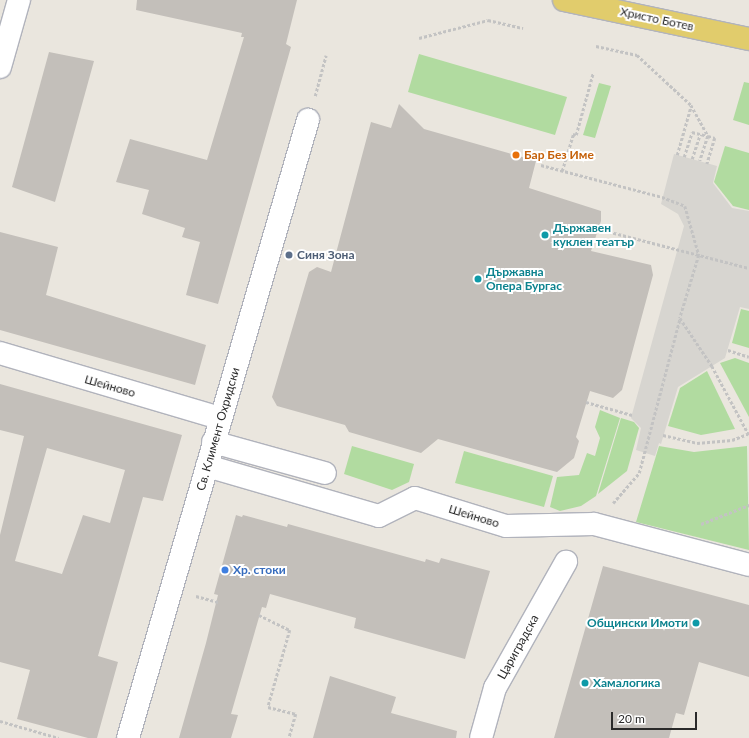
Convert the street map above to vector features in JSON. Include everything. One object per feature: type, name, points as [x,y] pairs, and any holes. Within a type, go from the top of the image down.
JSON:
[{"type":"main road","name":"Христо Ботев","points":[[564,0],[607,5],[749,39]]},
{"type":"street","points":[[0,67],[19,0]]},
{"type":"street","name":"Св. Климент Охридски","points":[[128,738],[308,120]]},
{"type":"street","name":"Шейново","points":[[0,354],[220,418]]},
{"type":"street","points":[[214,442],[325,473]]},
{"type":"street","name":"Шейново","points":[[207,466],[379,516],[415,498],[506,526],[594,524],[749,566]]},
{"type":"street","name":"Цариградска","points":[[481,738],[495,688],[566,562]]},
{"type":"path","points":[[419,38],[488,20],[523,28]]},
{"type":"path","points":[[596,46],[637,55],[691,106],[708,136],[700,161]]},
{"type":"path","points":[[308,120],[326,56]]},
{"type":"path","points":[[562,171],[573,134],[576,135],[593,73]]},
{"type":"path","points":[[677,154],[691,106]]},
{"type":"path","points":[[684,157],[692,132],[715,138],[708,164]]},
{"type":"path","points":[[692,159],[700,134]]},
{"type":"path","points":[[541,165],[662,197],[685,206],[699,255],[680,318],[639,474],[594,524]]},
{"type":"path","points":[[599,229],[749,268]]},
{"type":"path","points":[[663,435],[697,443],[732,440],[749,434],[712,366],[680,318]]},
{"type":"path","points":[[728,350],[749,357]]},
{"type":"path","points":[[586,402],[632,415]]},
{"type":"path","points":[[700,525],[749,505]]},
{"type":"path","points":[[259,615],[290,630],[268,706],[296,714],[289,738]]},
{"type":"path","points":[[0,721],[60,738]]},
{"type":"green space","points":[[419,54],[567,97],[555,135],[408,92]]},
{"type":"green space","points":[[744,82],[749,83],[749,125],[733,120]]},
{"type":"green space","points":[[599,83],[611,86],[595,138],[583,135]]},
{"type":"green space","points":[[725,146],[749,153],[749,210],[733,206],[714,182]]},
{"type":"green space","points":[[741,309],[749,311],[749,348],[732,343]]},
{"type":"green space","points":[[735,358],[749,363],[749,417],[720,363]]},
{"type":"green space","points":[[707,371],[735,429],[701,435],[668,426],[680,388]]},
{"type":"green space","points":[[600,410],[620,418],[596,496],[581,506],[560,511],[550,507],[557,477],[579,475],[587,453],[595,456],[600,438],[595,427]]},
{"type":"green space","points":[[621,418],[634,422],[639,428],[627,471],[598,494]]},
{"type":"green space","points":[[352,446],[414,464],[409,482],[392,490],[344,474]]},
{"type":"green space","points":[[659,446],[694,452],[747,446],[749,550],[636,522]]},
{"type":"green space","points":[[464,451],[553,476],[544,507],[455,483]]},
{"type":"shaded area","points":[[674,154],[717,166],[713,183],[732,208],[749,211],[749,309],[740,307],[725,358],[678,387],[661,444],[659,443],[655,456],[636,450],[641,428],[631,418],[684,226],[678,214],[661,204]]},
{"type":"building","points":[[137,0],[297,0],[286,44],[291,47],[218,304],[186,295],[200,242],[182,237],[185,228],[142,214],[149,190],[116,182],[130,139],[207,160],[244,37],[241,37],[242,33],[136,10]]},
{"type":"building","points":[[49,52],[94,61],[55,202],[12,187]]},
{"type":"building","points":[[399,104],[424,129],[536,161],[529,188],[601,211],[601,221],[591,251],[651,265],[653,275],[622,390],[613,398],[590,391],[576,437],[579,441],[574,458],[557,472],[438,439],[421,453],[349,432],[345,425],[277,406],[272,397],[309,272],[317,267],[331,272],[371,122],[391,128]]},
{"type":"building","points":[[0,232],[58,247],[46,295],[206,345],[195,385],[0,330]]},
{"type":"building","points":[[0,384],[182,435],[163,501],[143,497],[98,656],[118,662],[97,738],[88,738],[17,719],[30,670],[0,662],[0,535],[24,436],[0,430]],"holes":[[[47,448],[125,470],[110,523],[83,515],[62,574],[15,561]]]},
{"type":"building","points":[[236,515],[242,517],[243,515],[287,527],[288,524],[425,562],[426,559],[439,563],[441,558],[490,571],[465,659],[354,628],[356,618],[270,594],[266,608],[262,607],[231,714],[238,715],[231,738],[179,738],[206,643],[218,595],[214,594]]},
{"type":"building","points":[[603,566],[749,605],[749,677],[699,662],[684,715],[676,713],[669,738],[554,738]]},
{"type":"building","points":[[330,676],[396,697],[391,713],[457,731],[456,738],[313,738]]},
{"type":"place","name":"Бар Без Име","points":[[516,155]]},
{"type":"place","name":"Държавен куклен театър","points":[[545,235]]},
{"type":"place","name":"Синя Зона","points":[[289,255]]},
{"type":"place","name":"Държавна Опера Бургас","points":[[478,279]]},
{"type":"place","name":"Хр. стоки","points":[[225,570]]},
{"type":"place","name":"Общински Имоти","points":[[696,623]]},
{"type":"place","name":"Хамалогика","points":[[585,683]]}]
